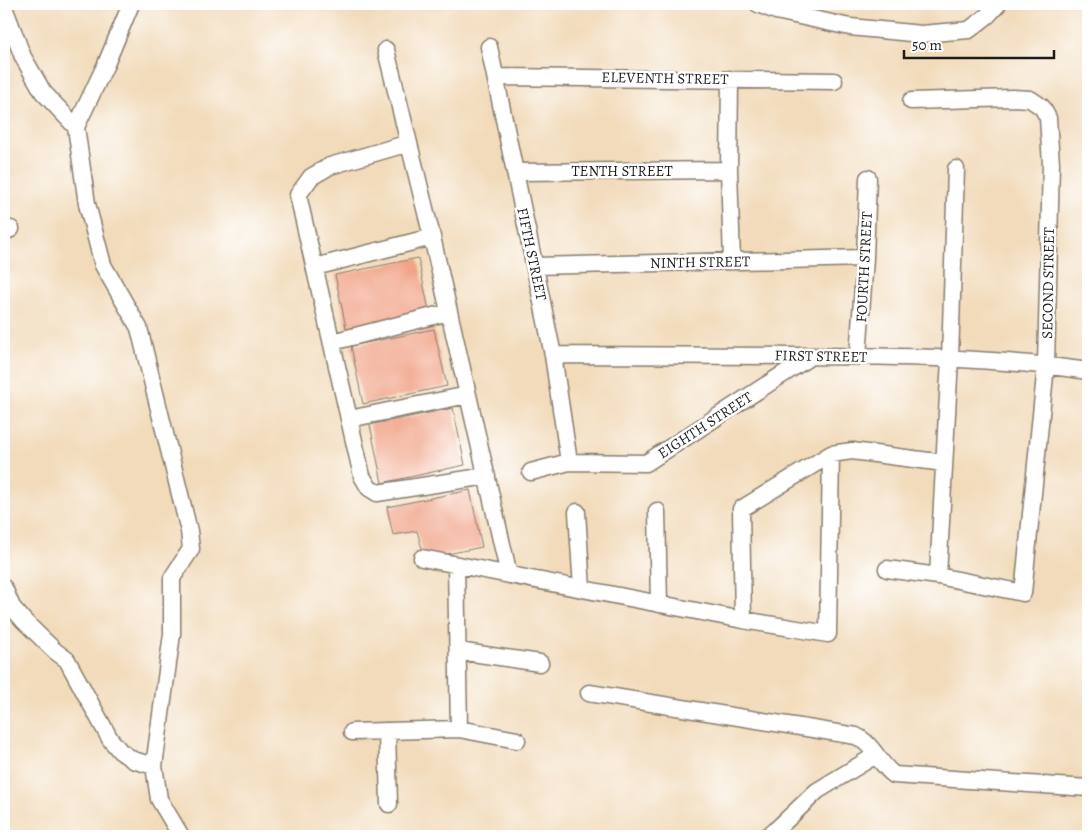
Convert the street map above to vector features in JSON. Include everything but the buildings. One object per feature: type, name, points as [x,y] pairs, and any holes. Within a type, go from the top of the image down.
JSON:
[{"type":"street","points":[[131,4],[106,64],[76,127],[88,204],[103,265],[139,328],[192,549],[172,578],[172,634],[154,766],[159,799],[181,836]]},
{"type":"street","points":[[758,4],[776,11],[850,27],[921,34],[968,30],[987,16],[998,4]]},
{"type":"street","points":[[4,8],[23,56],[43,92],[76,127]]},
{"type":"street","name":"FIFTH STREET","points":[[489,47],[553,355],[569,462]]},
{"type":"street","points":[[386,50],[432,237],[509,575]]},
{"type":"street","name":"ELEVENTH STREET","points":[[496,76],[834,80]]},
{"type":"street","points":[[730,79],[729,170],[732,262]]},
{"type":"street","name":"SECOND STREET","points":[[911,101],[1030,99],[1042,107],[1048,118],[1051,164],[1046,365],[1023,592],[938,576]]},
{"type":"street","points":[[409,142],[330,166],[311,177],[298,195],[362,476],[369,488],[377,493],[487,476]]},
{"type":"street","points":[[887,569],[938,576],[950,359],[956,169]]},
{"type":"street","name":"TENTH STREET","points":[[515,172],[729,170]]},
{"type":"street","name":"FOURTH STREET","points":[[858,356],[868,178]]},
{"type":"street","points":[[315,267],[432,237]]},
{"type":"street","name":"NINTH STREET","points":[[535,266],[865,258]]},
{"type":"street","points":[[332,342],[449,312]]},
{"type":"street","name":"FIRST STREET","points":[[553,355],[858,356],[1046,365],[1088,371]]},
{"type":"street","name":"EIGHTH STREET","points":[[531,472],[569,462],[646,463],[811,356]]},
{"type":"street","points":[[349,419],[468,395]]},
{"type":"street","points":[[743,620],[741,509],[831,454],[852,452],[944,463]]},
{"type":"street","points":[[422,558],[743,620],[828,634],[831,454]]},
{"type":"street","points":[[657,511],[659,604]]},
{"type":"street","points":[[577,512],[582,589]]},
{"type":"street","points":[[456,565],[459,729]]},
{"type":"street","points":[[4,588],[12,607],[24,621],[54,652],[67,660],[110,739],[120,751],[133,760],[154,766]]},
{"type":"street","points":[[458,651],[540,663]]},
{"type":"street","points":[[589,693],[856,736],[863,740],[894,775],[1088,788]]},
{"type":"street","points":[[352,732],[459,729],[517,740]]},
{"type":"street","points":[[387,731],[389,804]]},
{"type":"street","points":[[767,836],[817,791],[876,755]]}]
